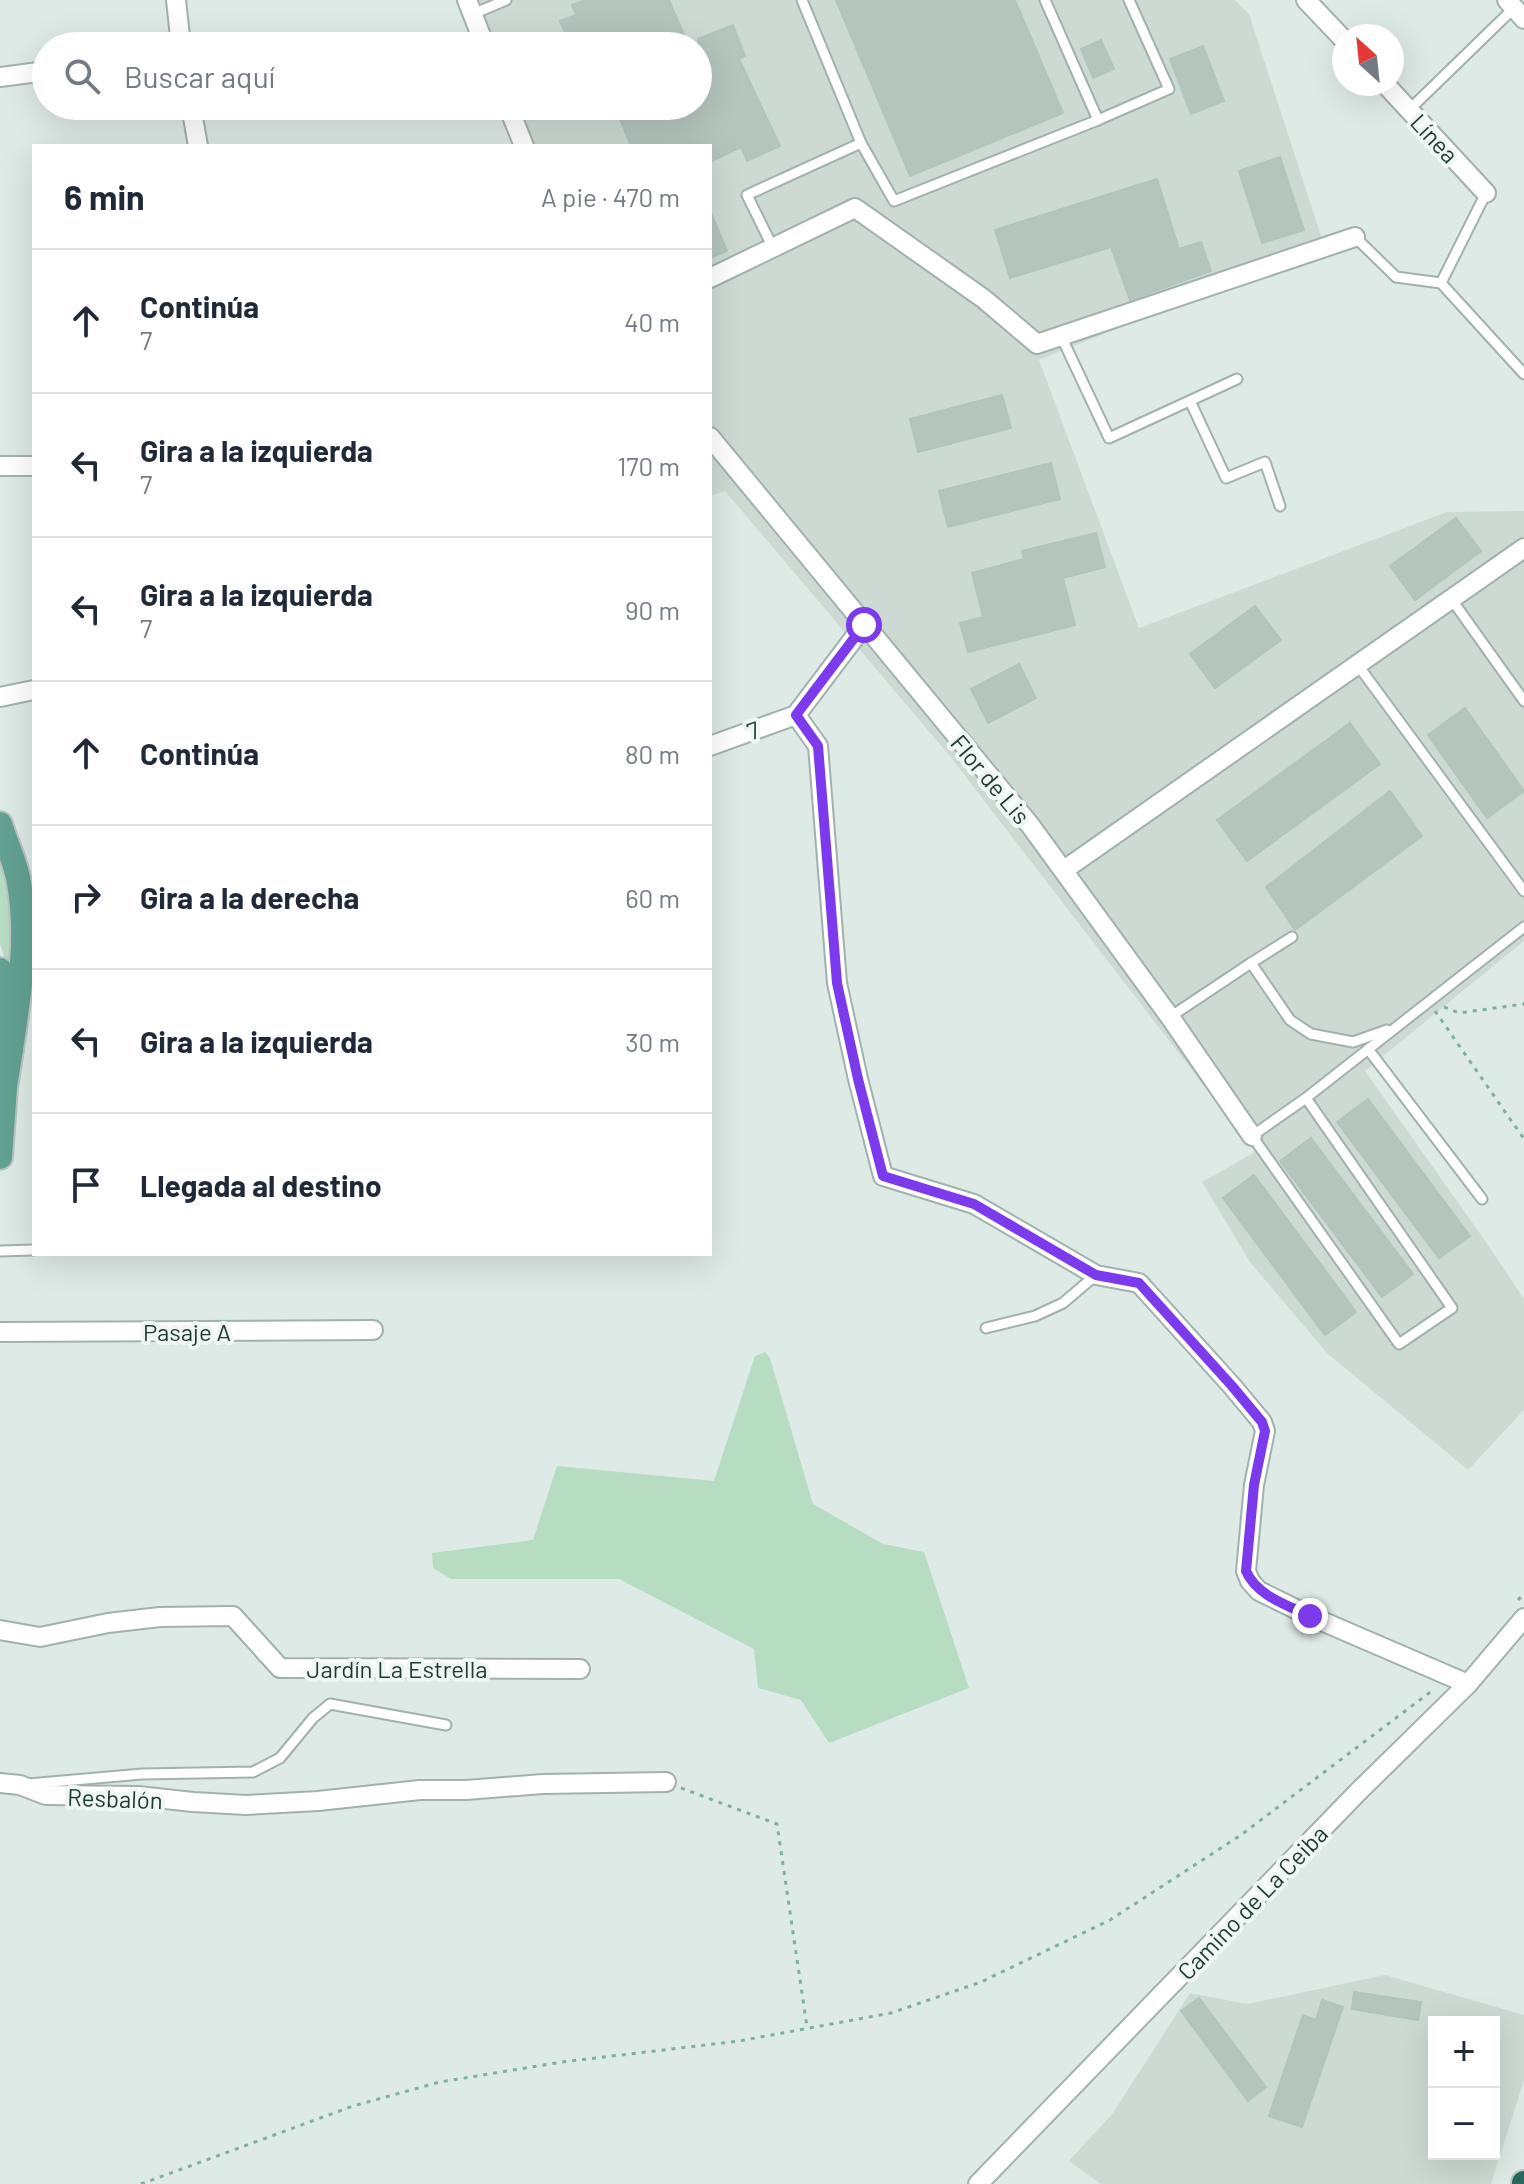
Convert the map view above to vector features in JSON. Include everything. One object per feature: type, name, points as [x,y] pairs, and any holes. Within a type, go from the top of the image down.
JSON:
[{"type":"main road","points":[[0,824],[19,880],[23,909],[9,971],[11,1049],[2,1084],[1,1145]]},
{"type":"street","points":[[176,0],[179,32]]},
{"type":"street","points":[[1306,0],[1332,27]]},
{"type":"street","points":[[470,7],[480,32]]},
{"type":"street","points":[[0,77],[32,73]]},
{"type":"street","name":"Línea","points":[[1396,96],[1486,193]]},
{"type":"street","points":[[193,120],[198,144]]},
{"type":"street","points":[[514,120],[523,144]]},
{"type":"street","points":[[712,277],[855,208],[984,299],[1037,344],[1355,237]]},
{"type":"street","name":"Flor de Lis","points":[[712,439],[1030,825],[1252,1136]]},
{"type":"street","points":[[0,466],[32,466]]},
{"type":"street","points":[[1064,870],[1524,548]]},
{"type":"street","points":[[864,625],[796,715],[818,746],[837,983],[883,1176],[974,1204],[1096,1275],[1139,1283],[1262,1422],[1265,1431],[1254,1485],[1246,1571],[1250,1581],[1259,1591],[1310,1616],[1459,1680]]},
{"type":"street","points":[[0,697],[32,690]]},
{"type":"street","name":"7","points":[[712,745],[796,715]]},
{"type":"street","name":"Pasaje A","points":[[0,1332],[373,1330]]},
{"type":"street","name":"Camino de La Ceiba","points":[[978,2184],[1336,1815],[1519,1612]]},
{"type":"street","name":"Jardín La Estrella","points":[[0,1630],[40,1637],[147,1618],[233,1616],[280,1668],[580,1669]]},
{"type":"street","name":"Resbalón","points":[[20,1785],[46,1795],[138,1796],[246,1805],[420,1790],[666,1782]]},
{"type":"street","points":[[0,1783],[20,1785]]},
{"type":"lane","points":[[470,7],[506,0]]},
{"type":"lane","points":[[802,0],[861,143],[894,201],[1169,89],[1129,0]]},
{"type":"lane","points":[[1046,0],[1098,120]]},
{"type":"lane","points":[[1409,110],[1515,9]]},
{"type":"lane","points":[[773,248],[747,195],[861,143]]},
{"type":"lane","points":[[1441,283],[1486,193]]},
{"type":"lane","points":[[1355,237],[1396,277],[1441,283],[1524,374]]},
{"type":"lane","points":[[1061,336],[1109,438],[1237,379]]},
{"type":"lane","points":[[1190,401],[1226,478],[1265,462],[1280,506]]},
{"type":"lane","points":[[1452,600],[1524,701]]},
{"type":"lane","points":[[1357,664],[1524,891]]},
{"type":"lane","points":[[1306,1098],[1452,1308],[1399,1344],[1252,1136],[1306,1098],[1524,927]]},
{"type":"lane","points":[[1170,1017],[1292,937]]},
{"type":"lane","points":[[1251,963],[1290,1020],[1311,1034],[1353,1042],[1398,1026]]},
{"type":"lane","points":[[1368,1049],[1482,1199]]},
{"type":"lane","points":[[0,1251],[32,1250]]},
{"type":"lane","points":[[986,1328],[1035,1316],[1063,1303],[1096,1275]]},
{"type":"lane","name":"Resbalón","points":[[20,1785],[142,1774],[253,1772],[280,1758],[313,1718],[330,1704],[446,1725]]},
{"type":"path","points":[[1429,1001],[1459,1013],[1524,1004]]},
{"type":"path","points":[[1429,1001],[1524,1139]]},
{"type":"path","points":[[1519,1612],[1524,1594]]},
{"type":"path","points":[[141,2184],[353,2106],[440,2082],[562,2062],[739,2041],[891,2013],[981,1982],[1110,1920],[1241,1835],[1459,1680]]},
{"type":"path","points":[[666,1782],[777,1824],[807,2028]]},
{"type":"shaded area","points":[[479,0],[1235,0],[1249,14],[1324,245],[1039,360],[1139,628],[1447,512],[1524,511],[1524,941],[1365,1071],[1524,1299],[1524,1410],[1468,1470],[1327,1353],[1250,1262],[1202,1182],[1255,1152],[949,755],[725,491],[712,495],[712,144],[533,144],[524,120],[712,120],[712,32],[491,32]]},
{"type":"shaded area","points":[[1385,1975],[1524,2015],[1524,2080],[1500,2156],[1500,2016],[1428,2016],[1428,2160],[1499,2160],[1491,2184],[1101,2184],[1069,2161],[1113,2113],[1190,1993],[1247,2004]]},
{"type":"green space","points":[[0,859],[16,941],[15,958],[5,959],[0,943]]},
{"type":"green space","points":[[765,1352],[770,1358],[813,1504],[883,1544],[924,1552],[969,1688],[829,1743],[801,1700],[758,1688],[754,1649],[619,1579],[451,1579],[433,1568],[432,1553],[533,1540],[557,1466],[714,1481],[755,1356]]},
{"type":"building","points":[[585,0],[669,0],[683,32],[565,32],[560,21],[576,15],[572,5]]},
{"type":"building","points":[[836,0],[1015,0],[1063,113],[910,176]]},
{"type":"building","points":[[733,25],[745,56],[739,59],[780,146],[747,161],[741,147],[712,161],[712,144],[630,144],[621,120],[712,120],[712,33]]},
{"type":"building","points":[[1101,40],[1114,69],[1093,78],[1081,49]]},
{"type":"building","points":[[1203,46],[1224,101],[1191,114],[1170,59]]},
{"type":"building","points":[[1280,157],[1304,230],[1262,243],[1239,171]]},
{"type":"building","points":[[1157,179],[1179,249],[1201,242],[1211,271],[1130,300],[1111,247],[1010,278],[995,230]]},
{"type":"building","points":[[712,216],[727,251],[712,257]]},
{"type":"building","points":[[1002,395],[1011,428],[918,452],[910,419]]},
{"type":"building","points":[[1051,463],[1060,499],[948,527],[939,491]]},
{"type":"building","points":[[1456,518],[1481,551],[1415,600],[1390,566]]},
{"type":"building","points":[[1096,533],[1105,567],[1063,578],[1075,625],[968,652],[960,623],[983,617],[972,573],[1024,559],[1022,551]]},
{"type":"building","points":[[1255,606],[1281,640],[1215,688],[1190,654]]},
{"type":"building","points":[[1019,664],[1036,698],[988,723],[971,689]]},
{"type":"building","points":[[1465,708],[1524,791],[1487,818],[1428,735]]},
{"type":"building","points":[[1350,723],[1380,764],[1247,861],[1217,820]]},
{"type":"building","points":[[1390,791],[1422,836],[1295,930],[1266,887]]},
{"type":"building","points":[[1368,1099],[1470,1236],[1439,1258],[1337,1122]]},
{"type":"building","points":[[1311,1138],[1413,1274],[1382,1297],[1280,1161]]},
{"type":"building","points":[[1254,1175],[1356,1312],[1325,1335],[1223,1198]]},
{"type":"building","points":[[1354,1992],[1421,2002],[1418,2020],[1352,2009]]},
{"type":"building","points":[[1199,1998],[1266,2087],[1248,2101],[1181,2011]]},
{"type":"building","points":[[1322,2000],[1343,2007],[1302,2127],[1269,2116],[1303,2015],[1316,2020]]},
{"type":"route","points":[[864,625],[796,715],[818,746],[837,983],[883,1176],[974,1204],[1096,1275],[1139,1283],[1262,1422],[1265,1431],[1254,1485],[1246,1571],[1259,1591],[1310,1616]]}]
